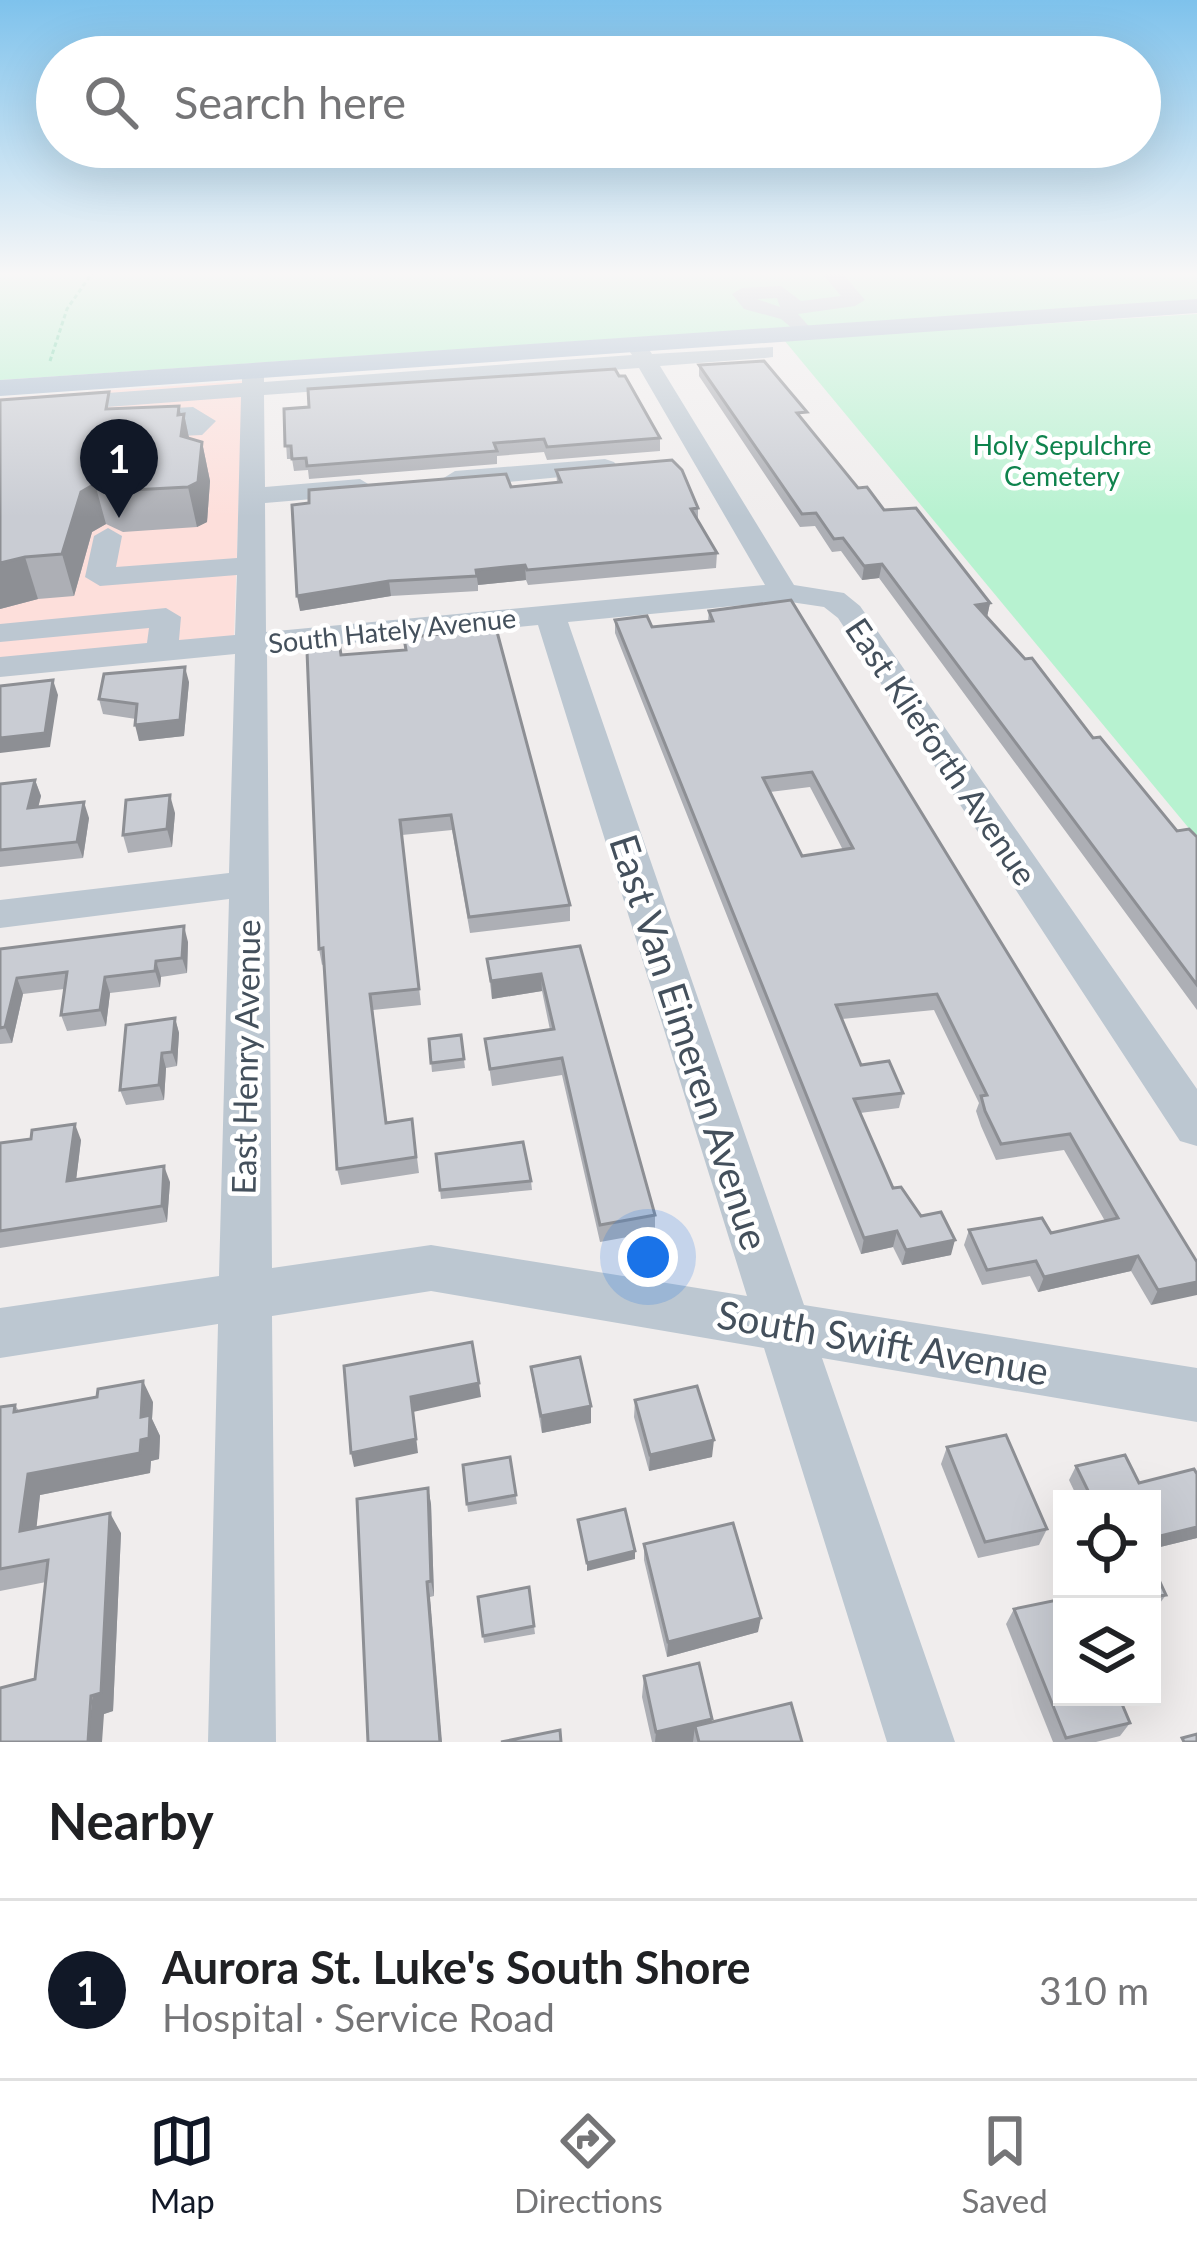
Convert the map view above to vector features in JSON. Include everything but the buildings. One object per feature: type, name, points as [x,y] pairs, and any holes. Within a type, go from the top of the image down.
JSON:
[{"type":"main road","points":[[1,409],[254,393],[619,354]]},
{"type":"street","points":[[642,354],[694,459],[784,592]]},
{"type":"street","points":[[1,409],[137,417],[193,414],[204,421],[254,393]]},
{"type":"street","name":"East Henry Avenue","points":[[242,1742],[254,393]]},
{"type":"street","points":[[432,481],[638,464]]},
{"type":"street","points":[[252,496],[386,485]]},
{"type":"street","points":[[108,536],[100,577],[253,565]]},
{"type":"street","name":"South Hately Avenue","points":[[0,668],[784,592]]},
{"type":"street","name":"East Klieforth Avenue","points":[[784,592],[833,599],[849,612],[1197,1127]]},
{"type":"street","name":"East Van Eimeren Avenue","points":[[550,614],[921,1742]]},
{"type":"street","points":[[0,633],[166,616],[162,652]]},
{"type":"street","points":[[0,914],[247,884]]},
{"type":"street","name":"South Swift Avenue","points":[[0,1333],[431,1268],[1197,1395]]},
{"type":"path","points":[[48,367],[52,354]]},
{"type":"shaded area","points":[[243,381],[234,637],[0,660],[0,398]]},
{"type":"green space","points":[[0,354],[385,354],[0,380]]},
{"type":"green space","name":"Holy Sepulchre Cemetery","points":[[796,354],[1197,354],[1197,838]]},
{"type":"place","name":"Aurora St. Luke's South Shore","points":[[119,518]]}]
